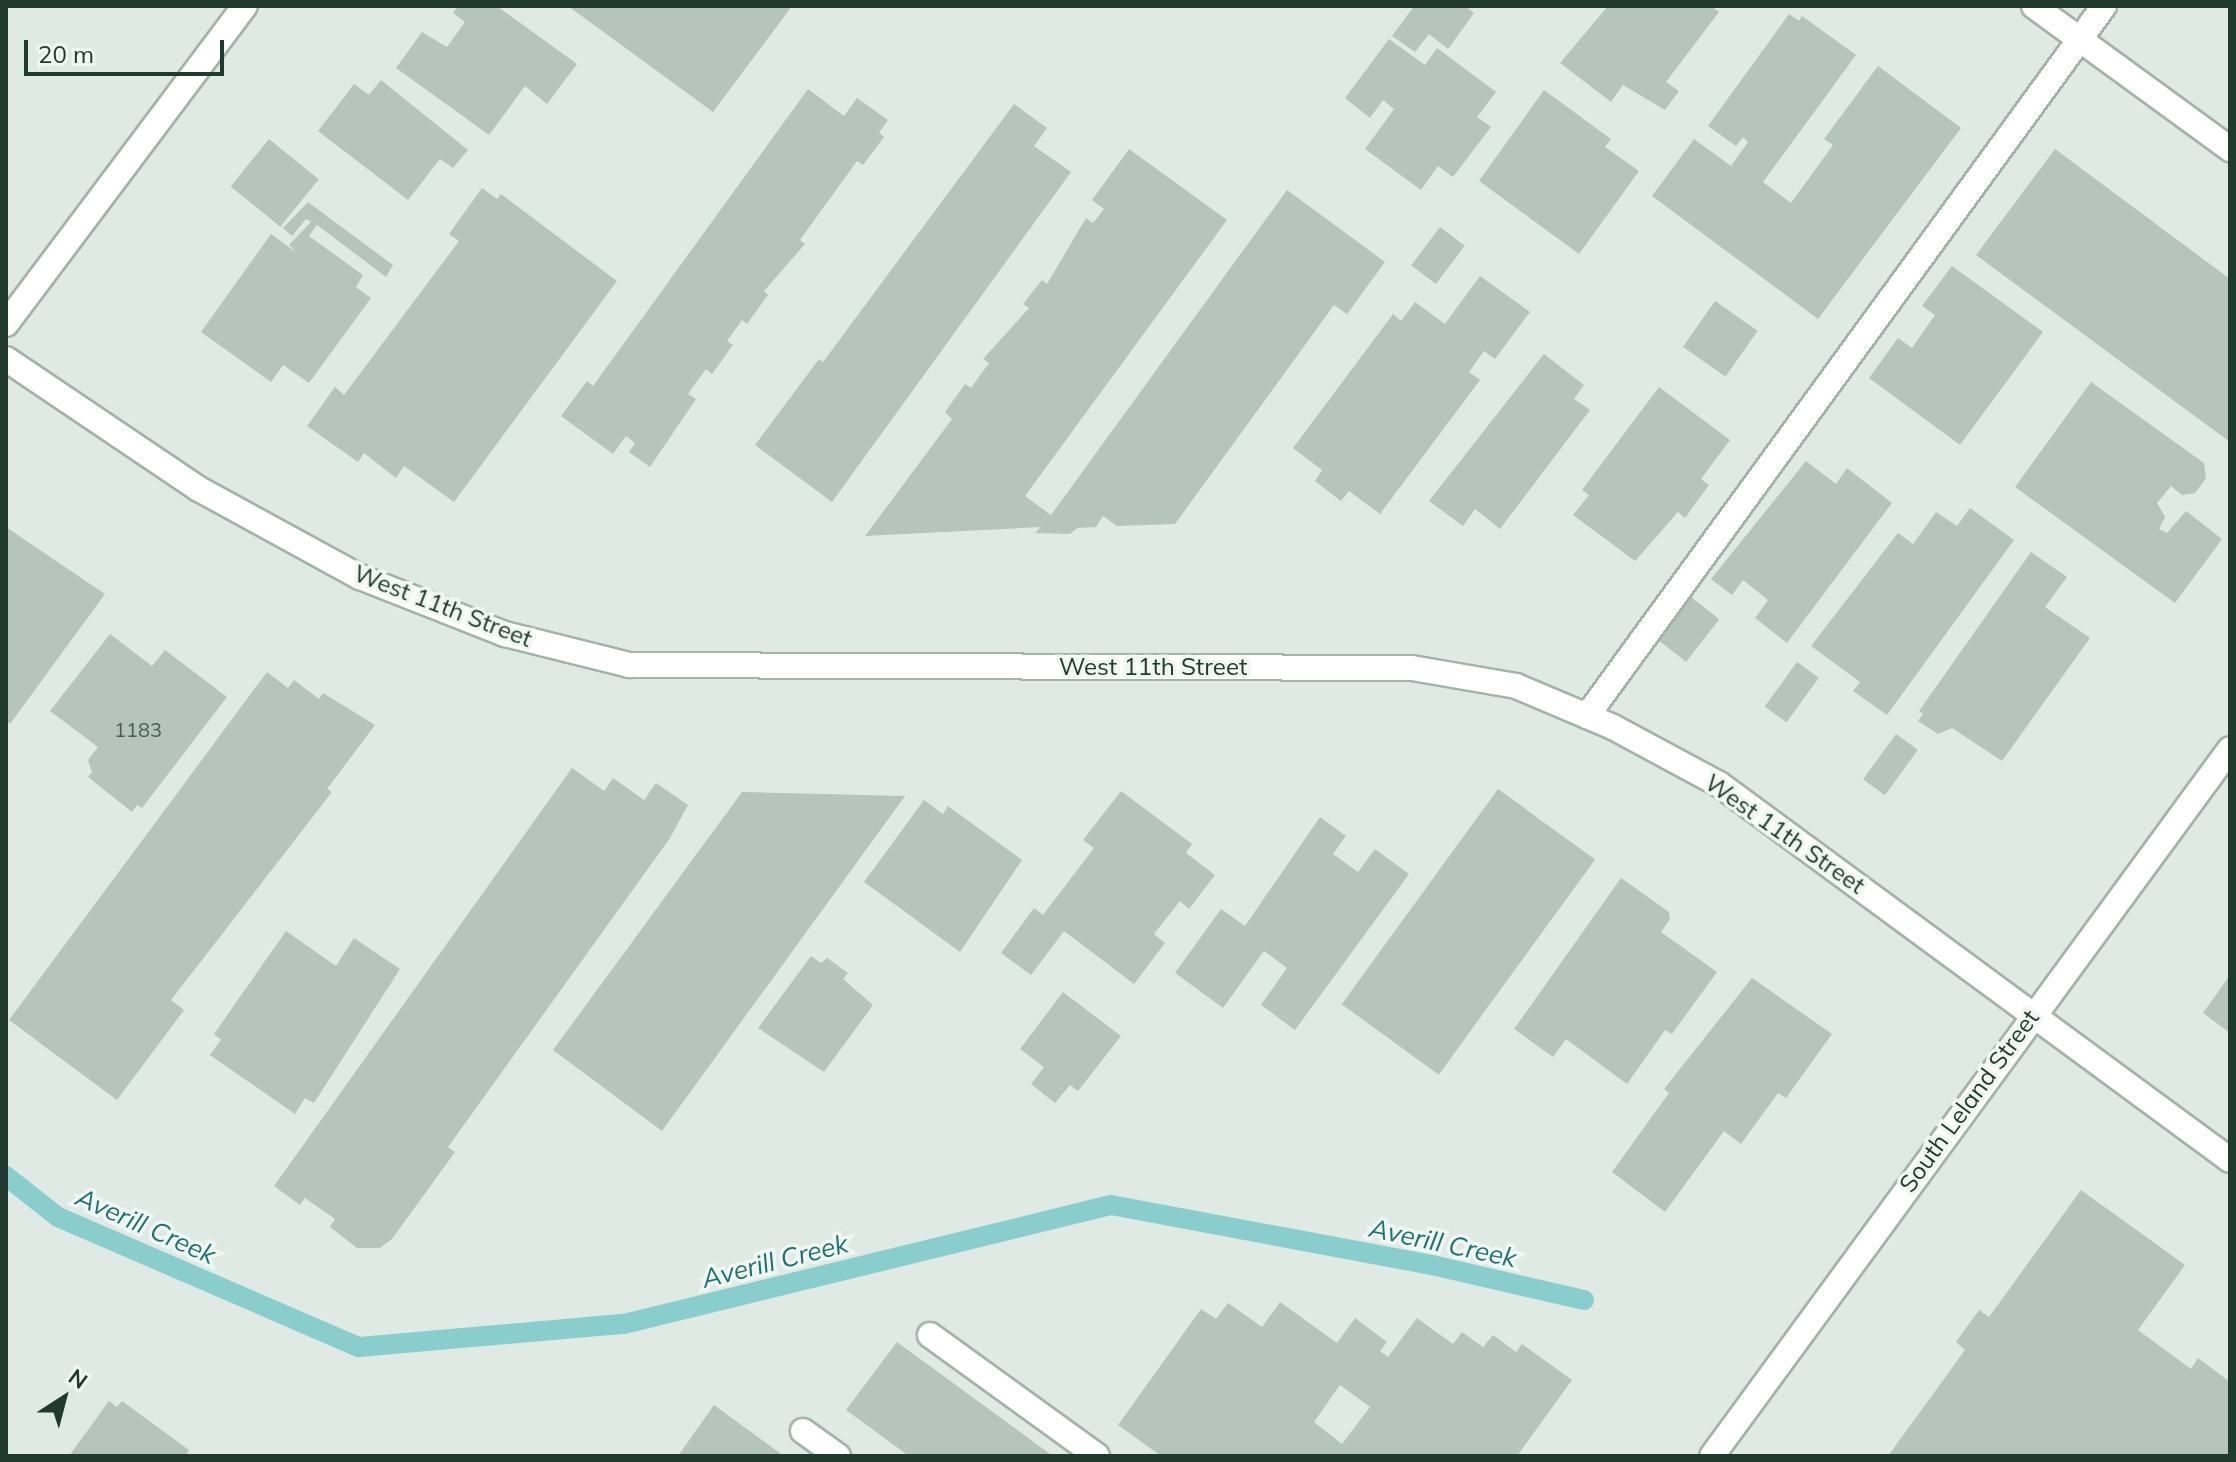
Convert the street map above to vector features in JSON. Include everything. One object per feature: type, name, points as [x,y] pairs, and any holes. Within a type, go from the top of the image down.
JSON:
[{"type":"street","points":[[6,324],[245,6]]},
{"type":"street","points":[[2034,6],[2230,149]]},
{"type":"street","points":[[1587,716],[2104,6]]},
{"type":"street","name":"West 11th Street","points":[[6,359],[199,489],[360,577],[505,634],[629,665],[1412,668],[1516,686],[1587,716],[1719,784],[2230,1160]]},
{"type":"street","name":"South Leland Street","points":[[1712,1456],[2230,749]]},
{"type":"street","points":[[930,1335],[1097,1456]]},
{"type":"street","points":[[803,1431],[838,1456]]},
{"type":"building","points":[[458,6],[497,6],[577,64],[547,104],[525,86],[489,135],[396,68],[422,32],[447,47],[465,22],[453,13]]},
{"type":"building","points":[[568,6],[792,6],[713,112]]},
{"type":"building","points":[[1414,6],[1465,6],[1474,13],[1448,49],[1429,34],[1415,52],[1392,36]]},
{"type":"building","points":[[1608,6],[1711,6],[1719,12],[1666,82],[1679,91],[1665,110],[1623,85],[1611,102],[1560,63]]},
{"type":"building","points":[[1789,14],[1799,21],[1802,16],[1856,55],[1763,182],[1791,203],[1833,145],[1824,139],[1878,66],[1961,128],[1818,319],[1652,196],[1694,139],[1731,166],[1748,142],[1743,137],[1736,146],[1708,126]]},
{"type":"building","points":[[1389,39],[1425,65],[1437,48],[1496,92],[1477,117],[1491,127],[1453,177],[1438,166],[1421,190],[1365,149],[1394,109],[1383,100],[1370,118],[1345,98]]},
{"type":"building","points":[[381,80],[468,150],[453,168],[440,159],[408,200],[318,131],[354,84],[369,95]]},
{"type":"building","points":[[808,89],[844,116],[857,98],[888,120],[879,133],[884,137],[863,165],[857,161],[800,240],[805,244],[764,291],[768,295],[747,324],[742,320],[727,341],[733,345],[712,374],[706,369],[688,394],[696,399],[650,467],[629,452],[635,443],[626,436],[613,454],[561,416],[587,381],[593,386]]},
{"type":"building","points":[[1544,90],[1611,139],[1605,147],[1639,171],[1579,254],[1479,181]]},
{"type":"building","points":[[1014,104],[1047,128],[1034,146],[1071,172],[832,502],[755,445],[819,359],[823,362]]},
{"type":"building","points":[[269,139],[319,179],[280,227],[231,186]]},
{"type":"building","points":[[1129,149],[1227,220],[1025,496],[1051,515],[1287,190],[1385,262],[1347,314],[1334,305],[1175,524],[1117,526],[1103,516],[1096,527],[1077,528],[1070,534],[1035,533],[1041,527],[865,536],[952,419],[945,412],[965,384],[971,388],[989,363],[983,359],[1029,308],[1023,304],[1042,280],[1047,284],[1086,218],[1093,223],[1104,209],[1092,200]]},
{"type":"building","points":[[2055,149],[2230,279],[2230,442],[1976,255]]},
{"type":"building","points":[[482,188],[497,199],[501,194],[617,281],[454,502],[404,466],[396,478],[364,453],[358,462],[307,426],[335,387],[344,395],[459,241],[449,234]]},
{"type":"building","points":[[308,202],[393,265],[386,277],[317,225],[309,236],[363,275],[356,287],[371,298],[309,383],[283,365],[271,382],[201,332],[271,234],[297,253],[289,245],[311,222],[306,219],[292,236],[283,228]]},
{"type":"building","points":[[1440,227],[1465,246],[1436,284],[1411,265]]},
{"type":"building","points":[[1952,266],[2043,332],[1960,445],[1869,378],[1898,338],[1912,348],[1935,315],[1922,306]]},
{"type":"building","points":[[1480,276],[1530,312],[1495,359],[1484,351],[1469,372],[1480,380],[1380,514],[1349,491],[1341,501],[1315,481],[1322,470],[1293,448],[1393,314],[1401,321],[1415,302],[1445,324]]},
{"type":"building","points":[[1715,301],[1758,331],[1725,377],[1683,347]]},
{"type":"building","points":[[1544,354],[1584,385],[1574,399],[1590,410],[1500,529],[1475,509],[1463,526],[1429,501]]},
{"type":"building","points":[[2091,382],[2204,463],[2206,478],[2195,493],[2182,495],[2171,486],[2157,503],[2165,517],[2159,529],[2167,533],[2186,511],[2222,539],[2175,603],[2015,487]]},
{"type":"building","points":[[1659,387],[1730,440],[1701,479],[1709,485],[1685,518],[1678,512],[1635,561],[1573,515],[1589,495],[1582,490]]},
{"type":"building","points":[[1806,461],[1836,484],[1847,468],[1892,503],[1787,643],[1755,618],[1768,600],[1743,580],[1732,595],[1711,579]]},
{"type":"building","points":[[1970,508],[2014,540],[1887,715],[1853,691],[1860,682],[1811,646],[1898,533],[1913,544],[1936,512],[1957,526]]},
{"type":"building","points":[[6,527],[105,594],[10,724],[6,721]]},
{"type":"building","points":[[2031,552],[2067,577],[2045,607],[2090,638],[2002,761],[1952,728],[1938,734],[1918,721],[1923,714],[1919,711]]},
{"type":"building","points":[[1687,594],[1719,619],[1686,662],[1654,637]]},
{"type":"building","points":[[110,634],[152,666],[165,650],[227,697],[142,808],[137,805],[132,812],[88,777],[92,772],[88,760],[98,747],[50,711]]},
{"type":"building","points":[[1797,662],[1819,678],[1787,722],[1765,706]]},
{"type":"building","points":[[267,672],[288,688],[294,680],[319,699],[323,693],[375,725],[327,789],[332,792],[171,1000],[184,1010],[117,1100],[9,1020]]},
{"type":"building","points":[[1896,734],[1918,750],[1885,795],[1863,779]]},
{"type":"building","points":[[572,768],[604,791],[613,778],[644,800],[656,783],[688,805],[670,838],[448,1147],[455,1152],[392,1239],[380,1248],[357,1248],[330,1227],[335,1219],[305,1198],[300,1205],[274,1186]]},
{"type":"building","points":[[1498,789],[1595,860],[1439,1075],[1342,1004]]},
{"type":"building","points":[[1121,791],[1192,844],[1186,853],[1215,875],[1189,909],[1180,901],[1154,934],[1165,943],[1134,984],[1064,931],[1031,975],[1001,953],[1034,908],[1043,915],[1094,848],[1083,840]]},
{"type":"building","points":[[742,792],[905,796],[662,1131],[553,1050]]},
{"type":"building","points":[[924,800],[943,814],[948,806],[1022,860],[960,952],[864,882]]},
{"type":"building","points":[[1320,817],[1346,836],[1333,854],[1358,872],[1375,849],[1409,874],[1295,1030],[1261,1005],[1287,968],[1264,951],[1223,1008],[1175,973],[1221,909],[1245,926]]},
{"type":"building","points":[[1621,878],[1669,912],[1670,919],[1661,932],[1717,972],[1672,1034],[1665,1030],[1627,1084],[1566,1039],[1553,1057],[1514,1029]]},
{"type":"building","points":[[286,931],[336,966],[354,938],[400,969],[314,1103],[305,1098],[295,1114],[210,1055],[221,1040],[214,1034]]},
{"type":"building","points":[[811,956],[821,963],[827,958],[848,973],[843,979],[873,1005],[824,1072],[758,1028]]},
{"type":"building","points":[[2230,975],[2230,1033],[2203,1013]]},
{"type":"building","points":[[1752,978],[1832,1034],[1786,1098],[1778,1093],[1741,1144],[1724,1131],[1665,1212],[1612,1172],[1669,1093],[1664,1089]]},
{"type":"building","points":[[1063,992],[1121,1036],[1078,1091],[1070,1085],[1055,1103],[1031,1084],[1044,1067],[1020,1049]]},
{"type":"building","points":[[2081,1190],[2185,1265],[2138,1330],[2191,1369],[2198,1358],[2230,1382],[2230,1456],[1888,1456],[1965,1350],[1956,1342],[1979,1310],[1989,1317]]},
{"type":"building","points":[[1280,1302],[1337,1343],[1355,1318],[1387,1342],[1380,1351],[1388,1357],[1417,1318],[1453,1344],[1462,1332],[1483,1347],[1493,1335],[1516,1352],[1522,1344],[1572,1380],[1517,1456],[1161,1456],[1118,1425],[1201,1309],[1216,1319],[1228,1303],[1262,1327]],"holes":[[[1340,1385],[1370,1407],[1342,1444],[1314,1422]]]},
{"type":"building","points":[[897,1342],[1053,1456],[909,1456],[846,1410]]},
{"type":"building","points":[[109,1401],[117,1407],[122,1401],[189,1450],[185,1456],[69,1456]]},
{"type":"building","points":[[714,1405],[784,1456],[678,1456]]},
{"type":"waterway","name":"Averill Creek","points":[[6,1176],[58,1217],[359,1347],[624,1324],[1111,1205],[1432,1265],[1584,1300]]}]
